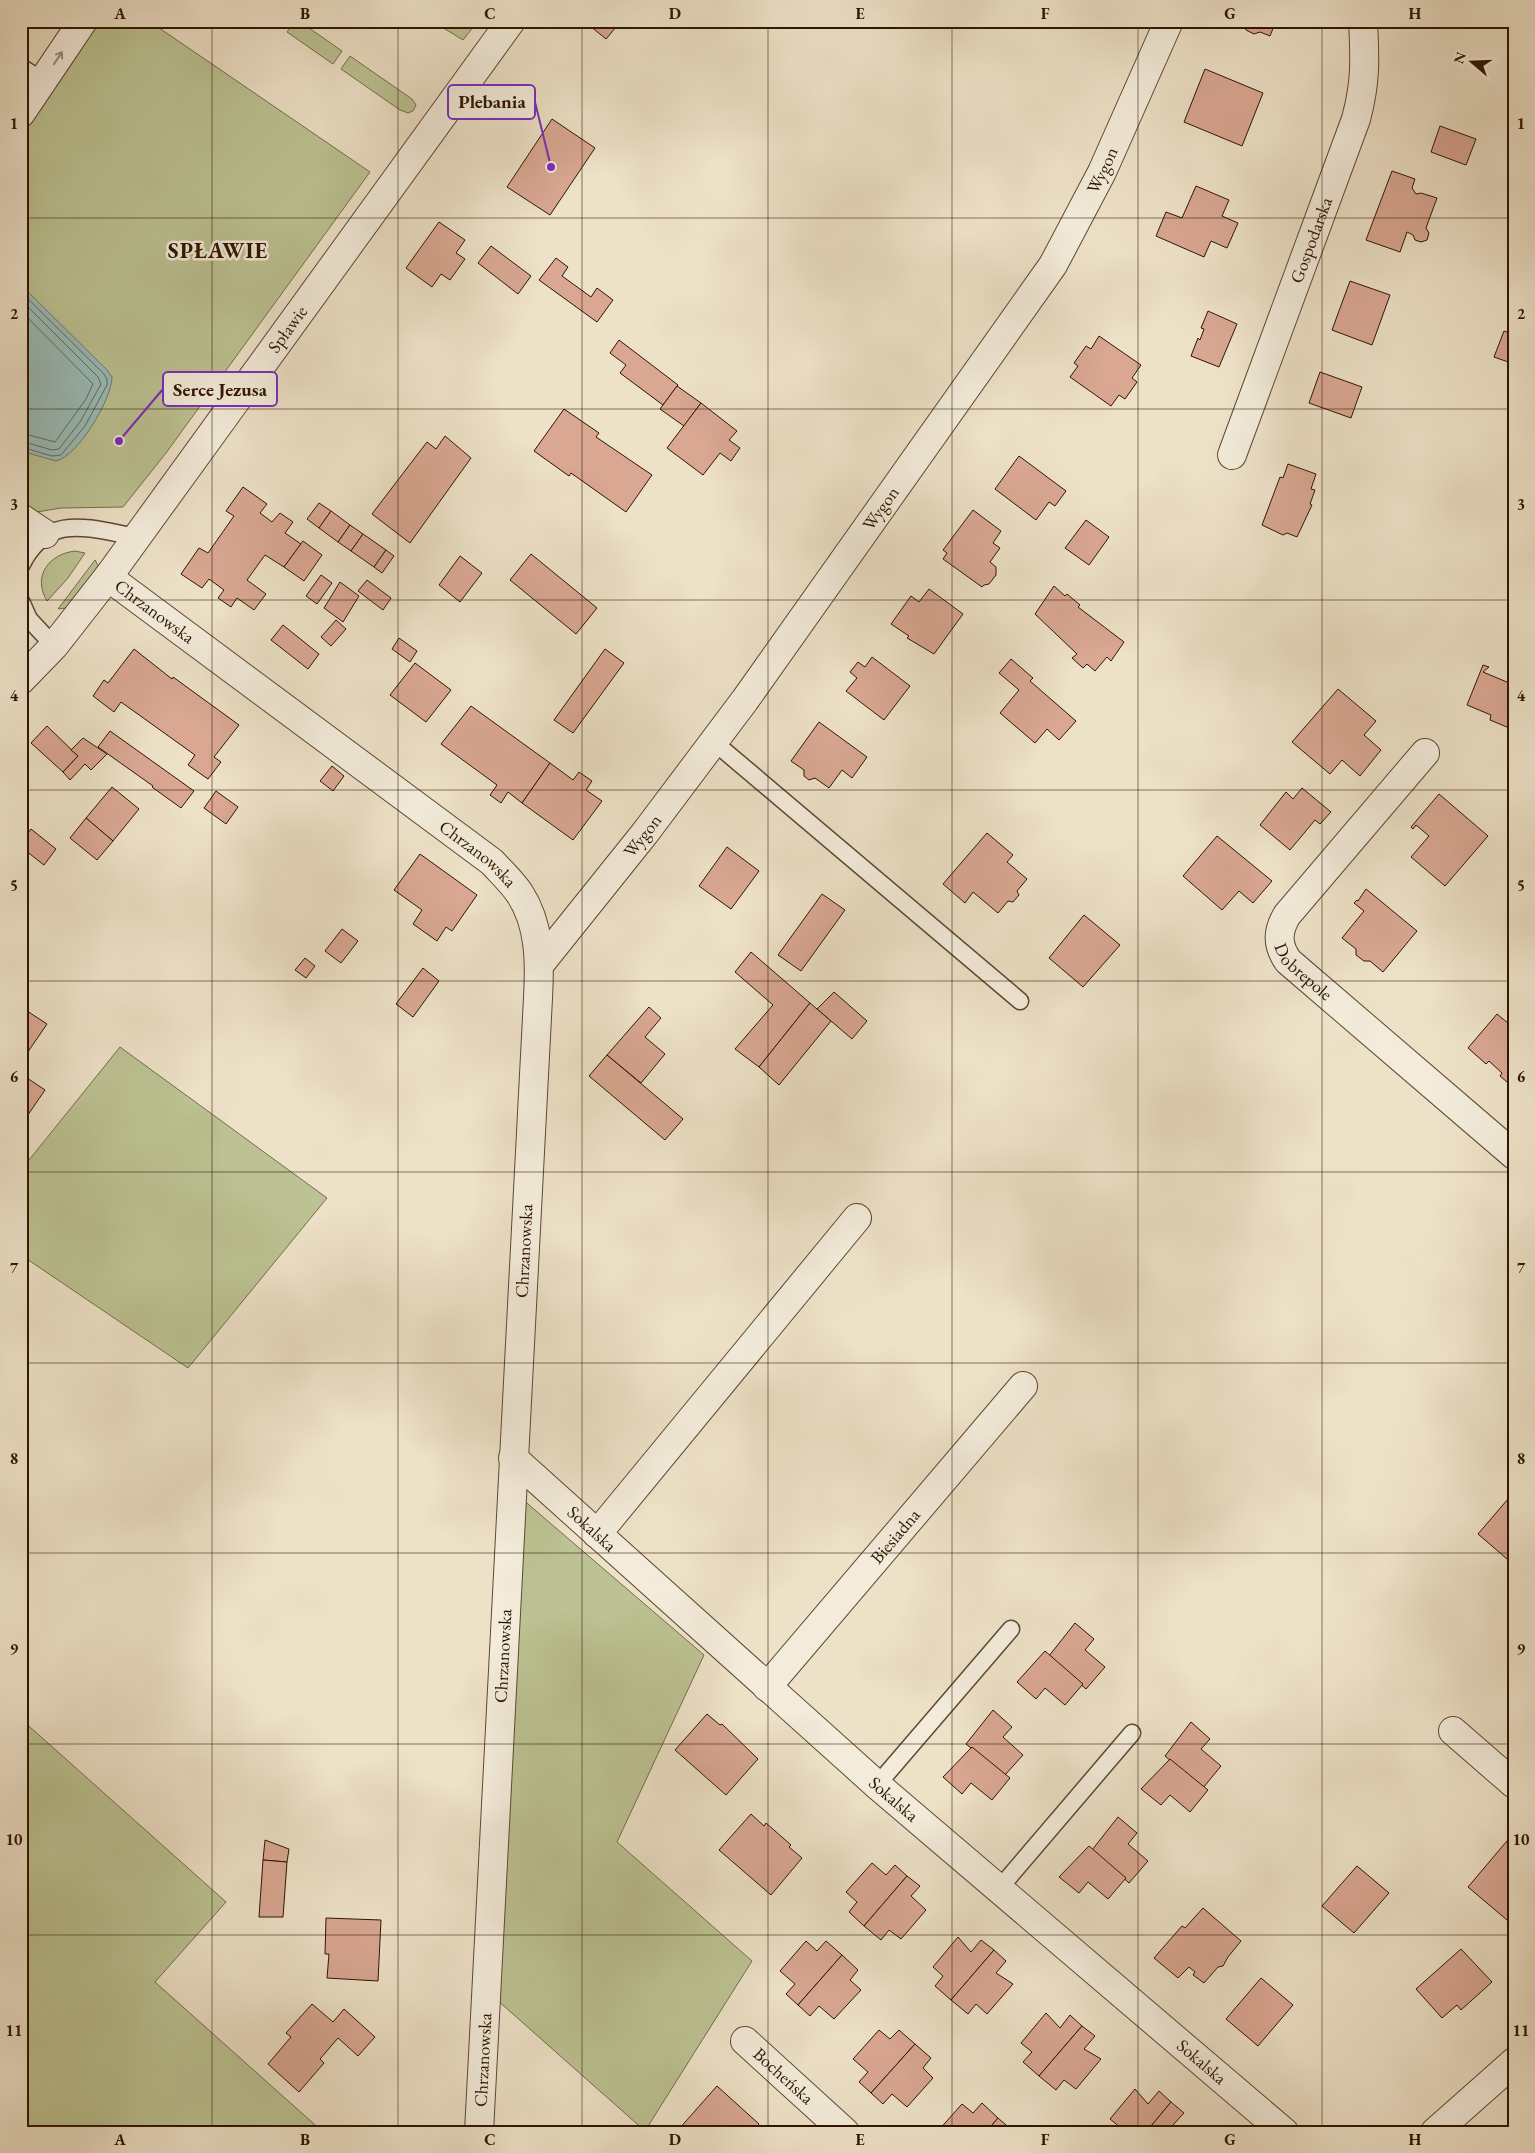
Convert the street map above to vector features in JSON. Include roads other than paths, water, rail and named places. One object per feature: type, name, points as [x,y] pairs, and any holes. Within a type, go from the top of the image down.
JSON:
[{"type":"street","points":[[21,113],[32,74],[83,21]]},
{"type":"street","name":"Spławie","points":[[21,680],[54,646],[108,577],[512,21]]},
{"type":"street","name":"Wygon","points":[[540,964],[714,742],[965,393],[1053,265],[1098,180],[1170,21]]},
{"type":"street","name":"Gospodarska","points":[[1232,455],[1356,119],[1364,90],[1363,21]]},
{"type":"street","points":[[21,518],[45,534]]},
{"type":"street","name":"Chrzanowska","points":[[108,577],[492,862],[520,894],[535,927],[540,964],[479,2132]]},
{"type":"street","name":"Dobrepole","points":[[1425,753],[1287,915],[1281,926],[1279,939],[1281,950],[1288,961],[1514,1155]]},
{"type":"street","points":[[597,1534],[857,1218]]},
{"type":"street","name":"Biesiadna","points":[[767,1687],[1023,1386]]},
{"type":"street","name":"Sokalska","points":[[513,1458],[877,1785],[1284,2132]]},
{"type":"street","points":[[1453,1731],[1514,1784]]},
{"type":"street","name":"Bocheńska","points":[[745,2042],[845,2132]]},
{"type":"street","points":[[1435,2132],[1514,2062]]},
{"type":"lane","points":[[21,566],[27,554],[45,534],[70,528],[81,528],[136,537]]},
{"type":"lane","points":[[21,601],[29,620],[54,646]]},
{"type":"lane","points":[[714,742],[1020,1001]]},
{"type":"lane","points":[[877,1785],[1011,1629]]},
{"type":"lane","points":[[998,1890],[1132,1733]]},
{"type":"water","points":[[21,285],[112,377],[106,399],[92,425],[74,449],[65,457],[56,461],[21,451]]},
{"type":"place","name":"Plebania","points":[[551,167]]},
{"type":"place","name":"Serce Jezusa","points":[[119,441]]},
{"type":"district","name":"SPŁAWIE","points":[[218,250]]}]
